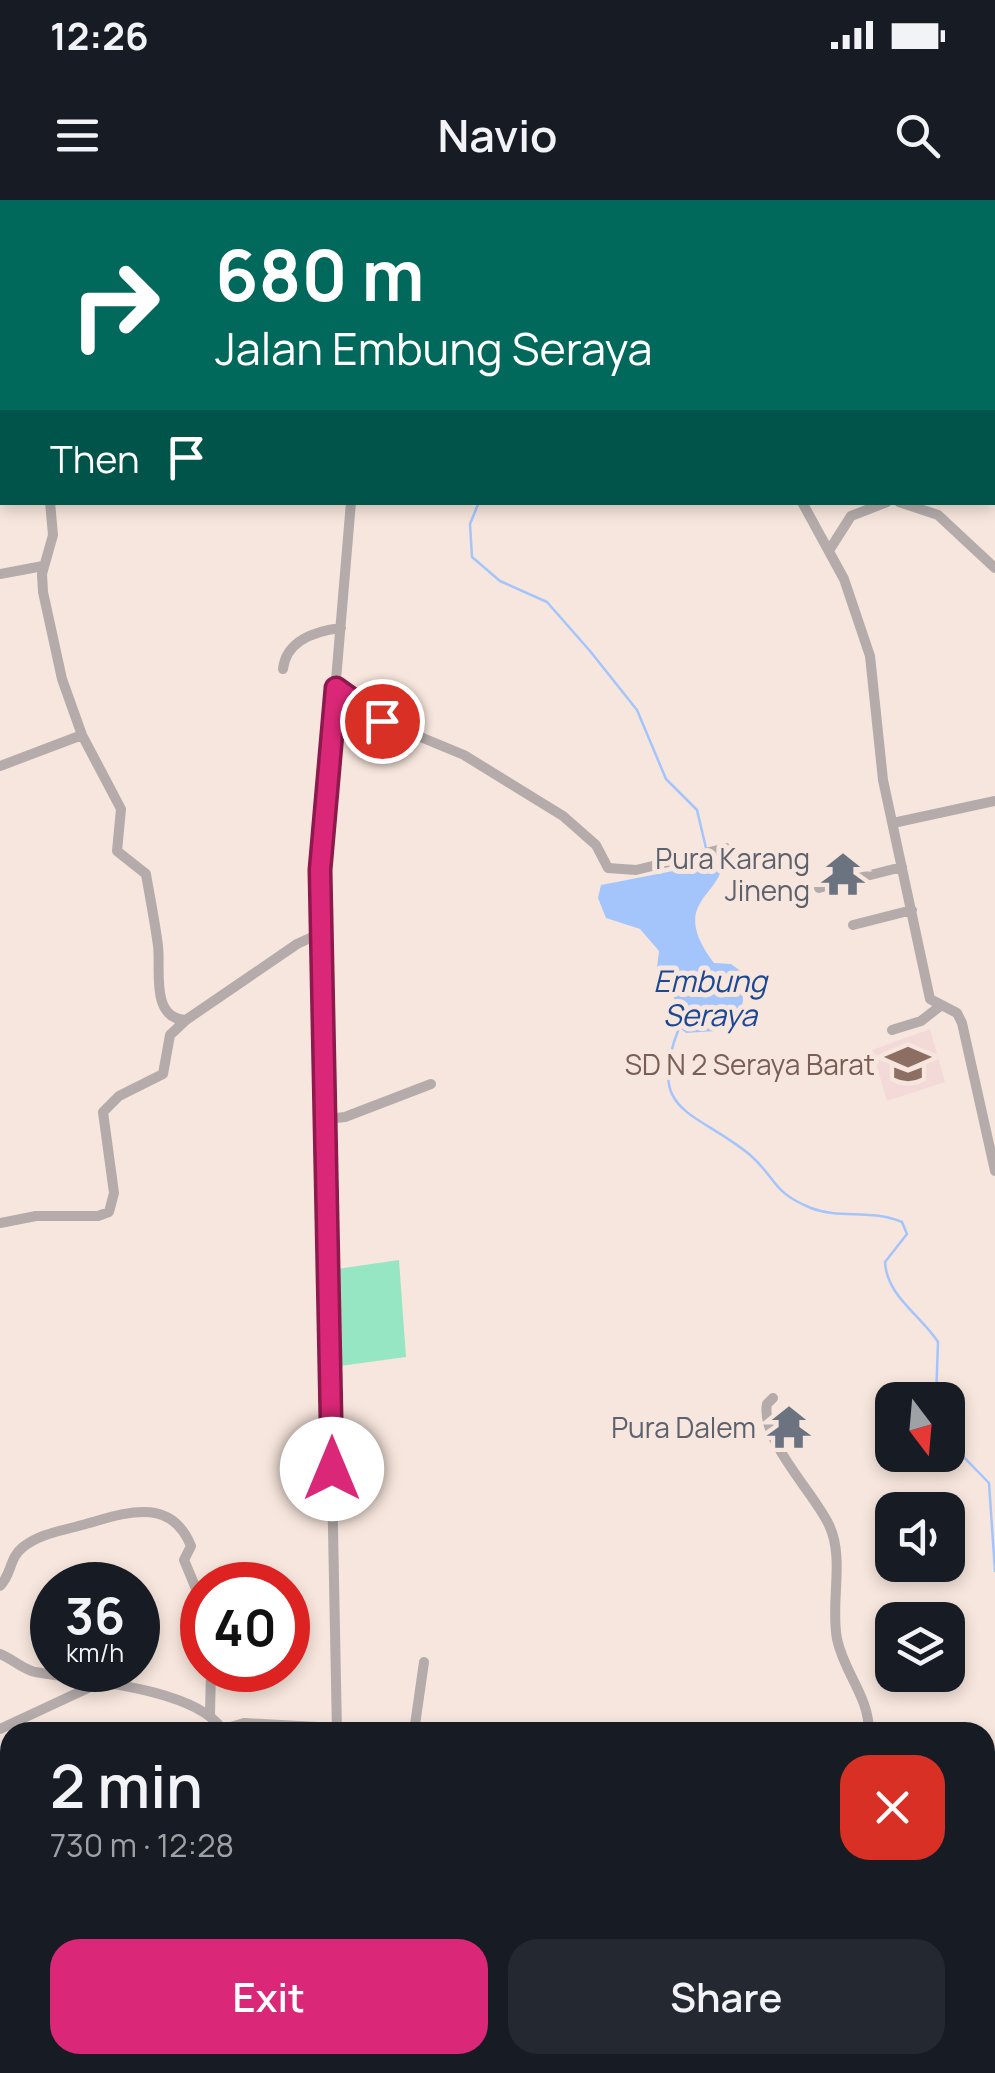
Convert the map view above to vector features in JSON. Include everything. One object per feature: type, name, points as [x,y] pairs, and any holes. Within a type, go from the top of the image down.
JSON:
[{"type":"street","points":[[50,505],[54,534],[43,566],[43,592],[56,653],[82,735],[121,809],[116,836],[119,855],[146,874],[162,1000],[172,1016],[186,1020]]},
{"type":"street","points":[[337,1722],[321,835],[352,505]]},
{"type":"street","points":[[804,505],[830,549],[870,656],[883,780],[930,999],[957,1013],[962,1023],[995,1172]]},
{"type":"street","points":[[830,549],[851,516],[878,505]]},
{"type":"street","points":[[908,505],[938,515],[995,568]]},
{"type":"street","points":[[816,523],[840,528]]},
{"type":"street","points":[[0,574],[43,566]]},
{"type":"street","points":[[283,670],[286,652],[297,643],[341,628]]},
{"type":"street","points":[[336,688],[382,721],[464,754],[564,816],[596,845],[608,868],[626,871],[726,848]]},
{"type":"street","points":[[0,766],[82,735]]},
{"type":"street","points":[[893,823],[995,801]]},
{"type":"street","points":[[819,888],[902,867]]},
{"type":"street","points":[[853,925],[912,910]]},
{"type":"street","points":[[0,1223],[36,1216],[98,1216],[109,1212],[114,1193],[105,1107],[163,1074],[170,1035],[186,1020],[297,944],[322,933]]},
{"type":"street","points":[[892,1030],[921,1021],[939,1007]]},
{"type":"street","points":[[326,1119],[345,1117],[431,1084]]},
{"type":"street","points":[[773,1398],[765,1409],[767,1416],[793,1471],[824,1516],[834,1539],[838,1640],[864,1698],[867,1722]]},
{"type":"street","points":[[0,1586],[12,1558],[39,1537],[139,1509],[167,1517],[182,1530],[190,1546],[185,1562]]},
{"type":"street","points":[[0,1654],[30,1670]]},
{"type":"street","points":[[413,1722],[424,1662]]},
{"type":"street","points":[[13,1722],[80,1692]]},
{"type":"street","points":[[136,1692],[210,1714]]},
{"type":"street","points":[[210,1692],[214,1722]]},
{"type":"shaded area","name":"SD N 2 Seraya Barat","points":[[930,1029],[945,1082],[887,1101],[872,1050]]},
{"type":"green space","points":[[399,1260],[406,1357],[340,1366],[337,1269]]},
{"type":"water","name":"Embung Seraya","points":[[721,851],[718,878],[697,910],[695,924],[714,963],[731,964],[742,972],[743,1002],[730,1030],[686,1033],[670,1020],[675,1005],[672,982],[656,976],[659,951],[640,929],[606,918],[598,898],[601,885],[709,864],[711,853]]},
{"type":"waterway","points":[[478,505],[470,524],[472,557],[500,581],[547,602],[590,651],[637,710],[666,779],[697,810],[706,848]]},
{"type":"waterway","points":[[679,1028],[668,1078],[681,1107],[749,1154],[781,1190],[798,1202],[822,1211],[902,1222],[907,1234],[885,1262],[887,1274],[898,1296],[938,1342],[937,1382]]},
{"type":"waterway","points":[[965,1458],[989,1483],[995,1571]]},
{"type":"place","name":"Pura Karang Jineng","points":[[843,874]]},
{"type":"place","name":"SD N 2 Seraya Barat","points":[[908,1064]]},
{"type":"place","name":"Pura Dalem","points":[[789,1427]]},
{"type":"route","points":[[332,1469],[320,870],[336,688],[382,721]]}]
